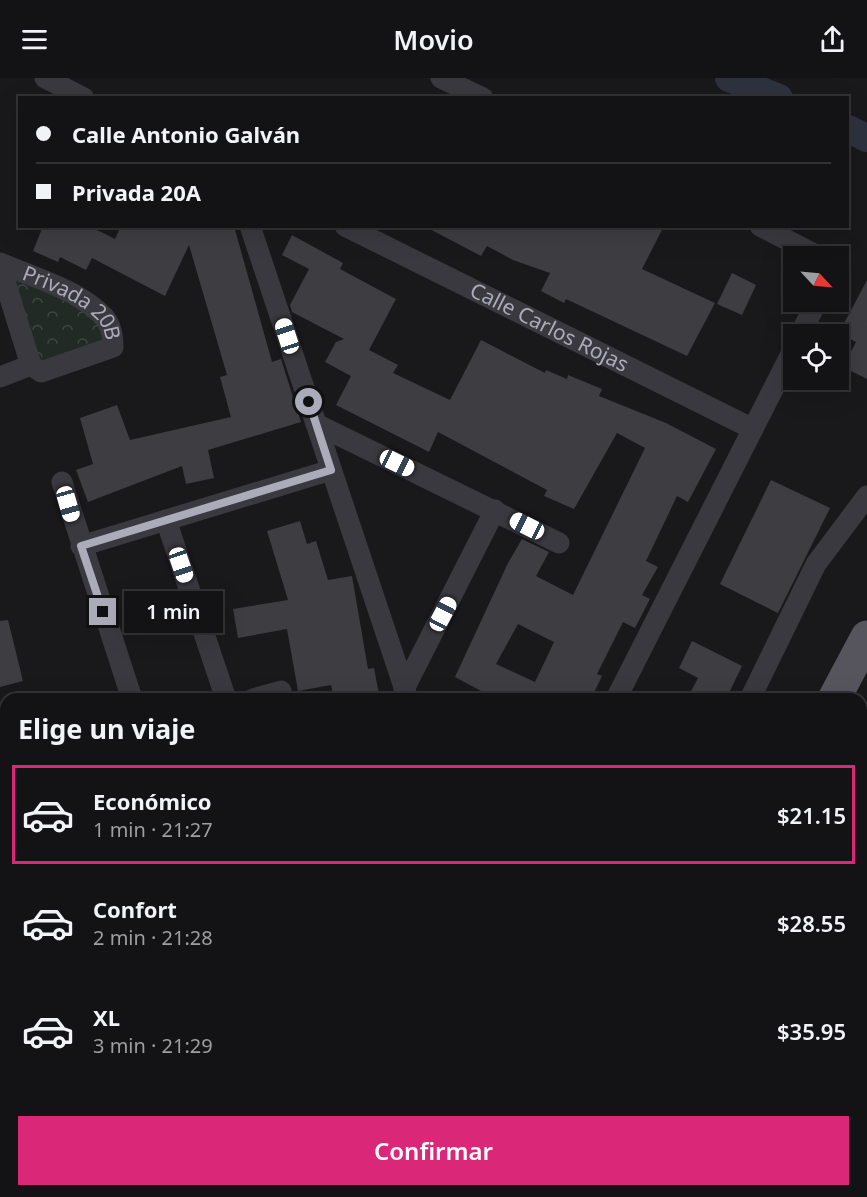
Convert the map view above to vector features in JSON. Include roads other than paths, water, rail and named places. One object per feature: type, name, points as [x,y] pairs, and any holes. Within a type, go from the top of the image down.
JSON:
[{"type":"main road","points":[[837,693],[867,637]]},
{"type":"street","points":[[45,78],[80,96]]},
{"type":"street","points":[[441,78],[479,96]]},
{"type":"street","points":[[251,228],[406,693]]},
{"type":"street","name":"Calle Carlos Rojas","points":[[349,228],[753,429]]},
{"type":"street","points":[[764,228],[799,246]]},
{"type":"street","name":"Privada 20B","points":[[0,264],[88,305],[105,318],[112,333],[113,348],[41,372],[31,365],[0,264]]},
{"type":"street","name":"Privada 20B","points":[[0,377],[31,365]]},
{"type":"street","points":[[619,693],[783,370]]},
{"type":"street","points":[[316,424],[559,543]]},
{"type":"street","points":[[81,546],[331,470]]},
{"type":"street","points":[[62,482],[130,693]]},
{"type":"street","points":[[753,693],[816,564],[867,496]]},
{"type":"street","points":[[406,693],[495,510]]},
{"type":"street","points":[[166,520],[224,693]]},
{"type":"street","points":[[274,693],[281,691]]},
{"type":"waterway","points":[[729,78],[774,96]]},
{"type":"waterway","points":[[849,129],[867,138]]}]
